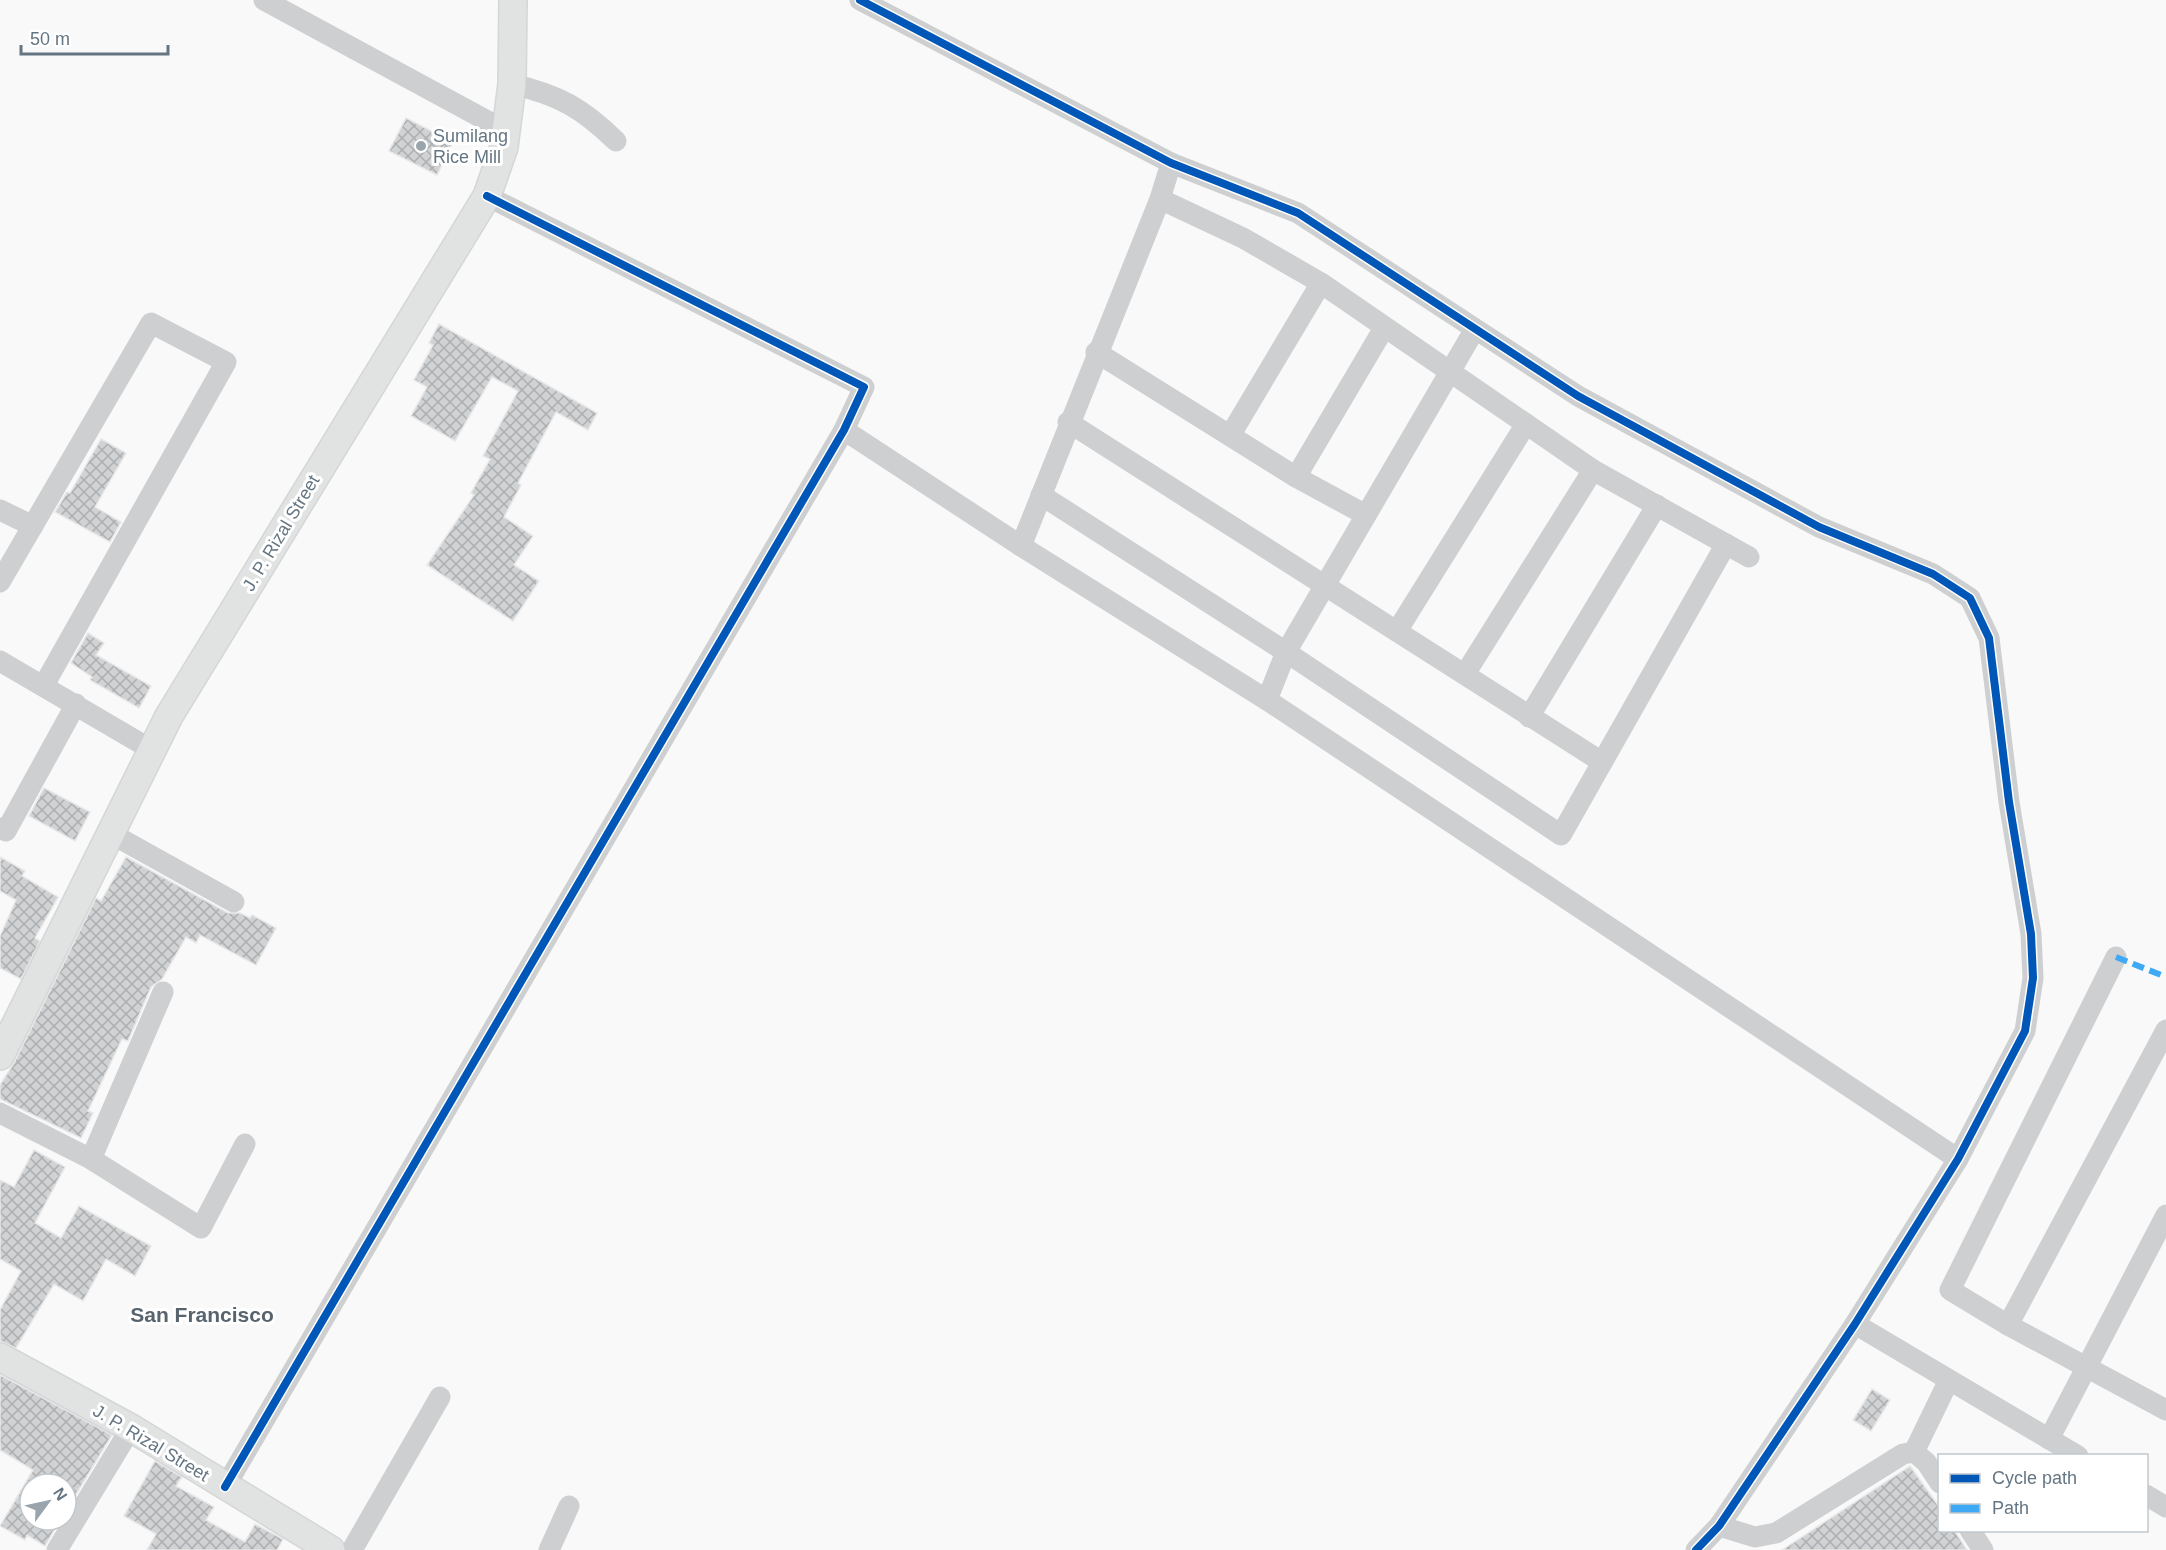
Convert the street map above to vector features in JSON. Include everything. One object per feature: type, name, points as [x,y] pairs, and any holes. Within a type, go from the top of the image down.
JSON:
[{"type":"main road","name":"J. P. Rizal Street","points":[[2,1045],[169,716],[487,196],[506,131],[513,84],[513,0]]},
{"type":"main road","name":"J. P. Rizal Street","points":[[0,1357],[131,1428],[331,1550]]},
{"type":"street","points":[[264,0],[506,131]]},
{"type":"street","points":[[860,0],[1171,163],[1298,213],[1578,396],[1819,527],[1933,574],[1970,598],[1989,638],[2009,802],[2031,934],[2033,978],[2025,1031],[1958,1159],[1855,1324],[1719,1526],[1696,1550]]},
{"type":"street","points":[[513,84],[542,91],[589,115],[616,141]]},
{"type":"street","points":[[1021,546],[1096,352],[1160,199],[1171,163]]},
{"type":"street","points":[[225,1487],[844,430],[864,387],[487,196]]},
{"type":"street","points":[[1160,199],[1243,238],[1321,283],[1593,470],[1749,557]]},
{"type":"street","points":[[1231,434],[1321,283]]},
{"type":"street","points":[[0,582],[152,323],[226,362],[44,685]]},
{"type":"street","points":[[1296,477],[1384,328]]},
{"type":"street","points":[[1267,700],[1286,652],[1475,330]]},
{"type":"street","points":[[1096,352],[1231,434],[1296,477],[1366,515]]},
{"type":"street","points":[[1068,422],[1602,762]]},
{"type":"street","points":[[1397,631],[1526,424]]},
{"type":"street","points":[[844,430],[1021,546],[1267,700],[1958,1159]]},
{"type":"street","points":[[1465,674],[1593,470]]},
{"type":"street","points":[[1041,495],[1286,652],[1561,835],[1726,544]]},
{"type":"street","points":[[1528,717],[1657,505]]},
{"type":"street","points":[[0,510],[33,526]]},
{"type":"street","points":[[0,661],[152,750]]},
{"type":"street","points":[[0,828],[6,831],[76,704]]},
{"type":"street","points":[[110,833],[234,902]]},
{"type":"street","points":[[2116,957],[1950,1290],[2008,1325],[2166,1410]]},
{"type":"street","points":[[91,1159],[163,992]]},
{"type":"street","points":[[2008,1325],[2166,1030]]},
{"type":"street","points":[[0,1113],[91,1159],[201,1227],[245,1144]]},
{"type":"street","points":[[2049,1439],[2166,1215]]},
{"type":"street","points":[[1855,1324],[2076,1454]]},
{"type":"street","points":[[1914,1452],[1949,1380]]},
{"type":"street","points":[[352,1550],[440,1397]]},
{"type":"street","points":[[57,1550],[131,1428]]},
{"type":"street","points":[[1719,1526],[1755,1537],[1776,1533],[1903,1454],[1914,1452]]},
{"type":"street","points":[[1914,1452],[1926,1462],[1938,1480]]},
{"type":"street","points":[[2148,1497],[2166,1507]]},
{"type":"street","points":[[549,1550],[569,1506]]},
{"type":"street","points":[[1971,1532],[1983,1550]]},
{"type":"building","name":"Sumilang Rice Mill","points":[[406,118],[453,142],[437,175],[389,151]]},
{"type":"building","points":[[439,324],[597,413],[588,430],[556,412],[518,483],[521,485],[504,517],[533,536],[514,565],[539,581],[513,621],[427,565],[474,495],[471,493],[490,459],[483,456],[518,391],[492,377],[455,441],[411,416],[427,387],[414,380],[433,345],[429,343]]},
{"type":"building","points":[[101,439],[126,453],[95,507],[121,522],[110,542],[55,512],[67,492],[70,493]]},
{"type":"building","points":[[88,633],[104,643],[96,655],[151,686],[139,708],[90,680],[92,677],[71,663]]},
{"type":"building","points":[[44,788],[90,812],[75,841],[29,816]]},
{"type":"building","points":[[0,857],[25,871],[22,876],[58,897],[35,938],[40,941],[21,979],[0,968],[0,936],[16,900],[0,891]]},
{"type":"building","points":[[126,857],[228,913],[240,913],[250,918],[252,915],[276,928],[256,965],[200,935],[196,943],[186,937],[162,979],[151,987],[128,1041],[122,1039],[88,1111],[93,1113],[81,1138],[0,1099],[0,1085],[14,1063],[96,898],[101,901]]},
{"type":"building","points":[[34,1150],[65,1167],[35,1223],[61,1238],[79,1206],[151,1246],[135,1276],[106,1259],[83,1301],[54,1284],[16,1348],[0,1341],[0,1310],[21,1271],[0,1259],[0,1180],[14,1187]]},
{"type":"building","points":[[0,1375],[112,1435],[78,1491],[78,1472],[32,1472],[33,1470],[0,1450]]},
{"type":"building","points":[[1872,1389],[1890,1400],[1871,1431],[1853,1420]]},
{"type":"building","points":[[155,1461],[182,1477],[176,1486],[214,1507],[206,1520],[245,1542],[255,1524],[283,1539],[277,1550],[147,1550],[156,1534],[124,1516]]},
{"type":"building","points":[[1910,1466],[1938,1505],[1938,1532],[1955,1532],[1967,1550],[1782,1550]]},
{"type":"building","points":[[18,1495],[18,1532],[53,1532],[45,1546],[27,1535],[25,1540],[0,1526]]},
{"type":"marked path","points":[[2116,957],[2166,977]]},
{"type":"cycle path","points":[[860,0],[1171,163],[1298,213],[1578,396],[1819,527],[1933,574],[1970,598],[1989,638],[2009,802],[2031,934],[2033,978],[2025,1031],[1958,1159],[1855,1324],[1719,1526],[1696,1550]]},
{"type":"cycle path","points":[[225,1487],[844,430],[864,387],[487,196]]},
{"type":"place","name":"Sumilang Rice Mill","points":[[421,146]]},
{"type":"district","name":"San Francisco","points":[[202,1315]]}]
